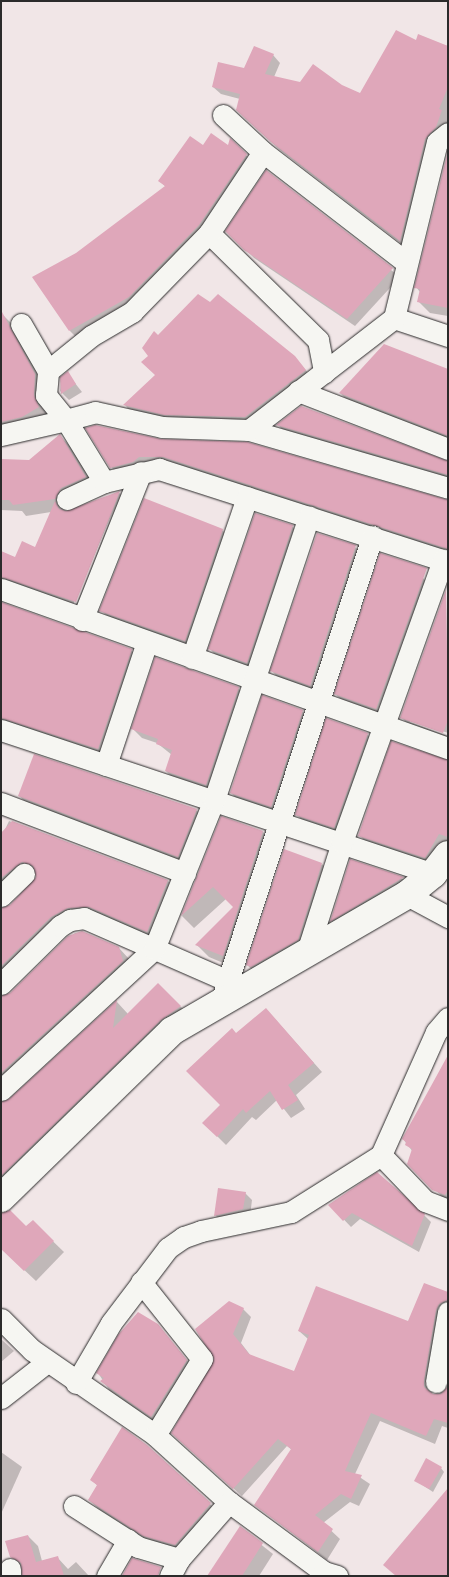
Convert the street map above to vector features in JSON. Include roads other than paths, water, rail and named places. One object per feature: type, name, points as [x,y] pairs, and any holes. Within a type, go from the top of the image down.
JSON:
[{"type":"main road","points":[[1,1198],[172,1031],[224,993],[307,952],[407,895],[440,864]]},
{"type":"street","points":[[223,115],[262,152],[406,262]]},
{"type":"street","points":[[248,430],[394,318],[406,262],[437,142],[448,133]]},
{"type":"street","points":[[48,371],[91,336],[132,312],[209,234],[262,152]]},
{"type":"street","points":[[209,234],[318,340],[324,372]]},
{"type":"street","points":[[394,318],[448,336]]},
{"type":"street","points":[[21,324],[48,371],[46,395],[66,420],[104,482]]},
{"type":"street","points":[[298,391],[448,449]]},
{"type":"street","points":[[1,435],[95,412],[162,427],[248,430],[448,488]]},
{"type":"street","points":[[67,499],[104,482],[159,469],[445,561],[342,842],[307,952]]},
{"type":"street","points":[[82,620],[141,472]]},
{"type":"street","points":[[192,658],[248,497]]},
{"type":"street","points":[[1,1090],[154,949],[214,800],[256,680],[309,516]]},
{"type":"street","points":[[1,984],[60,926],[70,920],[96,921],[154,949],[224,993],[372,536]]},
{"type":"street","points":[[1,589],[82,620],[448,748]]},
{"type":"street","points":[[106,765],[147,642]]},
{"type":"street","points":[[1,730],[342,842],[440,864]]},
{"type":"street","points":[[5,810],[185,873]]},
{"type":"street","points":[[1,896],[24,874]]},
{"type":"street","points":[[407,895],[448,917]]},
{"type":"street","points":[[76,1383],[111,1323],[168,1248],[184,1237],[291,1212],[381,1155],[436,1032],[448,1018]]},
{"type":"street","points":[[381,1155],[425,1201],[446,1205]]},
{"type":"street","points":[[141,1282],[202,1359],[155,1435]]},
{"type":"street","points":[[436,1382],[448,1312]]},
{"type":"street","points":[[1,1319],[47,1362],[155,1435],[229,1502],[324,1572],[337,1576]]},
{"type":"street","points":[[1,1398],[47,1362]]},
{"type":"street","points":[[74,1506],[138,1547],[175,1567],[229,1502]]},
{"type":"street","points":[[106,1576],[128,1540]]}]
